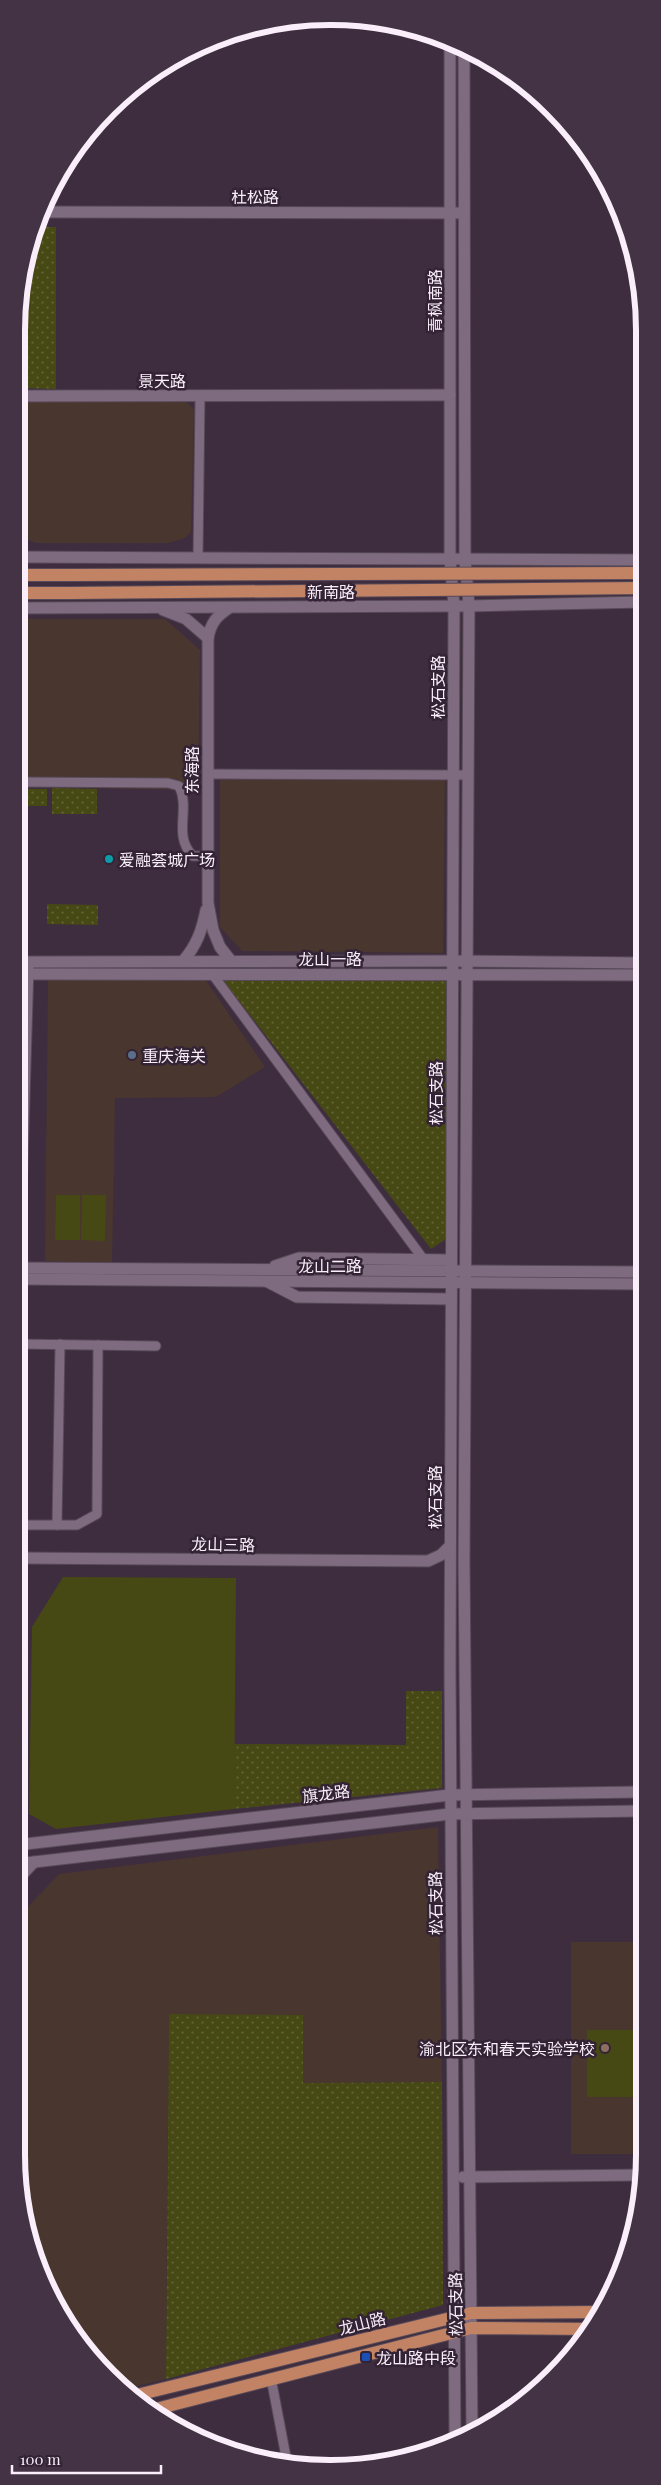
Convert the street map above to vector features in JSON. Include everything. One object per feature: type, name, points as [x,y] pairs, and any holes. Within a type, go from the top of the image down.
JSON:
[{"type":"main road","name":"新南路","points":[[25,575],[636,573]]},
{"type":"main road","name":"新南路","points":[[25,593],[636,588]]},
{"type":"main road","name":"龙山路","points":[[141,2394],[471,2313],[592,2312]]},
{"type":"main road","name":"龙山路","points":[[160,2408],[471,2328],[581,2329]]},
{"type":"street","name":"青枫南路","points":[[450,49],[450,559]]},
{"type":"street","name":"青枫南路","points":[[464,56],[465,559]]},
{"type":"street","name":"杜松路","points":[[49,212],[464,213]]},
{"type":"street","points":[[200,396],[450,395]]},
{"type":"street","name":"景天路","points":[[25,396],[200,396],[198,558]]},
{"type":"street","name":"新南路","points":[[25,556],[636,560]]},
{"type":"street","name":"松石支路","points":[[450,559],[454,606],[450,1814],[455,2433]]},
{"type":"street","name":"松石支路","points":[[465,559],[469,606],[464,1561],[468,1813],[472,2425]]},
{"type":"street","name":"新南路","points":[[25,608],[469,606],[636,602]]},
{"type":"street","points":[[156,608],[186,619],[208,638]]},
{"type":"street","points":[[208,638],[210,625],[217,616],[230,608]]},
{"type":"street","name":"东海路","points":[[183,961],[208,930],[208,638]]},
{"type":"street","points":[[208,774],[468,775]]},
{"type":"street","points":[[25,782],[168,783],[178,786],[184,796],[182,837],[184,848],[193,856],[207,856]]},
{"type":"street","points":[[208,930],[231,961]]},
{"type":"street","name":"龙山一路","points":[[25,962],[466,961],[636,963]]},
{"type":"street","name":"龙山一路","points":[[25,974],[636,975]]},
{"type":"street","points":[[213,975],[424,1260]]},
{"type":"street","points":[[451,1299],[297,1297],[266,1275],[299,1258],[424,1260],[452,1271]]},
{"type":"street","name":"龙山二路","points":[[25,1268],[266,1275]]},
{"type":"street","name":"龙山二路","points":[[25,1279],[452,1271],[466,1276],[636,1284]]},
{"type":"street","name":"龙山二路","points":[[466,1276],[636,1272]]},
{"type":"street","points":[[25,1344],[156,1346]]},
{"type":"street","points":[[57,1525],[60,1344]]},
{"type":"street","points":[[25,1525],[77,1525],[97,1514],[98,1345]]},
{"type":"street","points":[[428,1561],[441,1556],[450,1546]]},
{"type":"street","name":"龙山三路","points":[[25,1558],[428,1561]]},
{"type":"street","points":[[428,1561],[440,1568],[450,1578]]},
{"type":"street","name":"旗龙路","points":[[25,1844],[450,1795],[636,1792]]},
{"type":"street","points":[[25,1863],[450,1814],[636,1812]]},
{"type":"street","points":[[25,1872],[34,1862]]},
{"type":"street","points":[[453,2177],[635,2175]]},
{"type":"street","points":[[271,2378],[286,2456]]},
{"type":"shaded area","points":[[43,227],[56,227],[56,389],[25,388],[25,330],[28,291],[35,251]]},
{"type":"shaded area","points":[[25,401],[185,401],[194,409],[191,532],[185,538],[168,543],[36,543],[25,539]]},
{"type":"shaded area","points":[[25,619],[165,619],[200,650],[198,790],[25,787]]},
{"type":"shaded area","points":[[445,779],[443,953],[242,951],[220,927],[220,780]]},
{"type":"shaded area","points":[[52,788],[97,789],[97,814],[52,814]]},
{"type":"shaded area","points":[[26,789],[47,789],[47,806],[26,806]]},
{"type":"shaded area","points":[[47,904],[98,905],[98,925],[47,924]]},
{"type":"shaded area","points":[[48,979],[205,979],[265,1067],[216,1097],[115,1098],[112,1263],[45,1261]]},
{"type":"shaded area","points":[[223,980],[448,980],[446,1239],[431,1249]]},
{"type":"shaded area","points":[[56,1195],[80,1195],[80,1240],[55,1240]]},
{"type":"shaded area","points":[[82,1195],[106,1195],[105,1241],[81,1240]]},
{"type":"shaded area","points":[[63,1577],[236,1578],[234,1809],[56,1829],[29,1814],[32,1627]]},
{"type":"shaded area","points":[[406,1691],[442,1691],[442,1788],[234,1809],[234,1744],[406,1745]]},
{"type":"shaded area","points":[[438,1827],[442,2082],[303,2083],[169,2014],[167,2235],[35,2235],[28,2194],[25,2154],[25,1910],[59,1874]]},
{"type":"shaded area","name":"渝北区东和春天实验学校","points":[[571,1942],[636,1942],[636,2154],[571,2154]]},
{"type":"shaded area","points":[[169,2014],[303,2015],[303,2083],[442,2082],[443,2305],[166,2379]]},
{"type":"shaded area","points":[[587,2030],[634,2030],[634,2097],[587,2097]]},
{"type":"shaded area","points":[[35,2235],[167,2235],[166,2379],[133,2387],[114,2371],[76,2324],[66,2307],[48,2271]]},
{"type":"place","name":"爱融荟城广场","points":[[109,859]]},
{"type":"place","name":"重庆海关","points":[[132,1055]]},
{"type":"place","name":"渝北区东和春天实验学校","points":[[605,2048]]},
{"type":"place","name":"龙山路中段","points":[[366,2357]]}]
